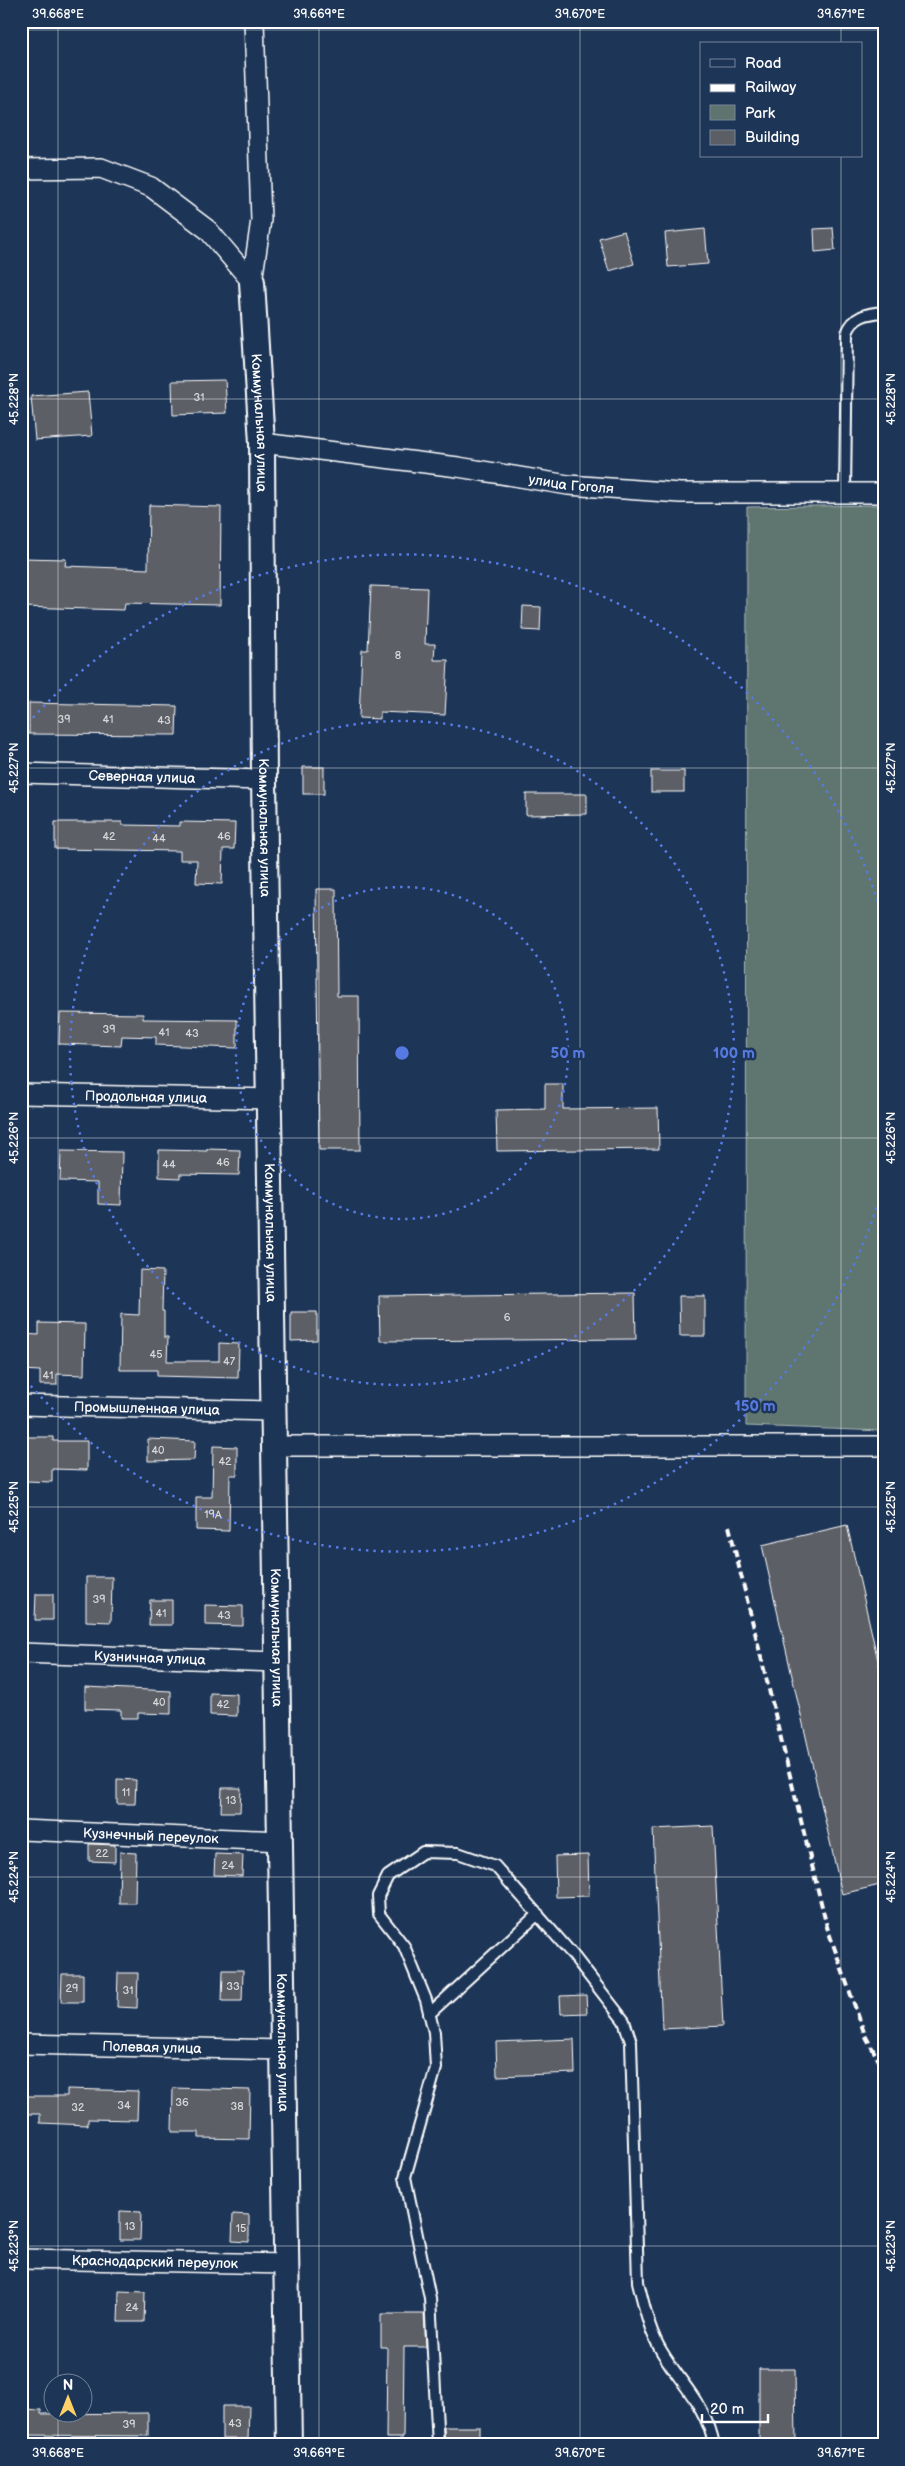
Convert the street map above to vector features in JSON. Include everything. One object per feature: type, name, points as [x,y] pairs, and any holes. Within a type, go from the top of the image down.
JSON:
[{"type":"street","name":"Коммунальная улица","points":[[254,21],[261,220],[252,282],[262,444],[264,780],[289,2445]]},
{"type":"street","points":[[21,169],[101,168],[152,188],[208,230],[252,282]]},
{"type":"street","name":"улица Гоголя","points":[[262,444],[458,467],[568,485],[680,493],[884,493]]},
{"type":"street","name":"Северная улица","points":[[21,773],[264,780]]},
{"type":"street","name":"Продольная улица","points":[[21,1094],[270,1099]]},
{"type":"street","name":"Промышленная улица","points":[[21,1405],[273,1411]]},
{"type":"street","points":[[274,1446],[884,1446]]},
{"type":"street","name":"Кузничная улица","points":[[21,1653],[277,1662]]},
{"type":"street","name":"Кузнечный переулок","points":[[21,1830],[281,1841]]},
{"type":"street","name":"Полевая улица","points":[[21,2044],[282,2050]]},
{"type":"street","name":"Краснодарский переулок","points":[[21,2259],[287,2264]]},
{"type":"lane","points":[[845,493],[847,333],[850,325],[868,313],[884,312]]},
{"type":"lane","points":[[438,2445],[430,2298],[405,2177],[436,2068],[434,2032],[404,1946],[379,1914],[378,1896],[388,1876],[423,1852],[458,1853],[495,1866],[538,1914],[624,2021],[631,2042],[638,2282],[646,2315],[661,2350],[710,2424],[714,2445]]},
{"type":"lane","points":[[429,2014],[538,1914]]},
{"type":"green space","points":[[884,505],[884,1431],[746,1426],[747,507]]},
{"type":"building","points":[[833,228],[835,250],[815,252],[814,229]]},
{"type":"building","points":[[705,229],[708,264],[668,267],[665,233]]},
{"type":"building","points":[[624,231],[634,264],[609,271],[599,238]]},
{"type":"building","points":[[225,380],[227,413],[173,415],[172,381]]},
{"type":"building","points":[[88,392],[92,436],[35,440],[31,396]]},
{"type":"building","points":[[149,505],[221,507],[220,605],[125,603],[124,610],[21,607],[21,558],[66,559],[65,566],[148,569]]},
{"type":"building","points":[[371,586],[427,588],[425,644],[435,644],[434,660],[448,660],[445,715],[380,712],[380,719],[359,718],[362,650],[368,650]]},
{"type":"building","points":[[523,606],[541,607],[540,631],[522,630]]},
{"type":"building","points":[[29,703],[177,706],[176,735],[29,734]]},
{"type":"building","points":[[303,767],[324,767],[324,794],[303,794]]},
{"type":"building","points":[[651,771],[684,771],[684,792],[651,792]]},
{"type":"building","points":[[526,794],[587,794],[587,814],[526,815]]},
{"type":"building","points":[[55,822],[122,822],[122,825],[180,826],[180,822],[235,823],[234,849],[223,849],[222,884],[196,883],[197,860],[180,860],[180,851],[55,849]]},
{"type":"building","points":[[316,889],[336,889],[337,996],[359,996],[360,1150],[319,1150]]},
{"type":"building","points":[[60,1013],[143,1014],[143,1019],[237,1020],[237,1048],[156,1045],[156,1037],[122,1036],[121,1046],[59,1044]]},
{"type":"building","points":[[545,1084],[563,1084],[563,1109],[658,1108],[659,1149],[497,1151],[496,1110],[545,1109]]},
{"type":"building","points":[[207,1149],[240,1150],[239,1175],[180,1174],[180,1178],[159,1177],[159,1150],[207,1151]]},
{"type":"building","points":[[61,1151],[122,1152],[121,1205],[98,1204],[98,1182],[60,1181]]},
{"type":"building","points":[[140,1270],[163,1271],[162,1311],[164,1311],[164,1337],[168,1337],[167,1361],[219,1361],[219,1343],[239,1344],[238,1378],[157,1376],[157,1370],[120,1370],[121,1314],[139,1315]]},
{"type":"building","points":[[635,1293],[636,1339],[380,1341],[379,1296]]},
{"type":"building","points":[[679,1296],[705,1296],[705,1336],[680,1336]]},
{"type":"building","points":[[291,1312],[317,1312],[317,1340],[291,1341]]},
{"type":"building","points":[[39,1323],[85,1324],[84,1375],[57,1374],[57,1385],[40,1385],[40,1371],[21,1370],[21,1334],[39,1335]]},
{"type":"building","points":[[26,1437],[53,1437],[53,1441],[87,1441],[87,1470],[52,1469],[52,1482],[26,1481]]},
{"type":"building","points":[[148,1439],[195,1441],[194,1460],[148,1461]]},
{"type":"building","points":[[213,1446],[237,1447],[237,1475],[230,1475],[229,1531],[196,1530],[196,1497],[212,1497]]},
{"type":"building","points":[[847,1525],[884,1687],[884,1884],[842,1894],[762,1545]]},
{"type":"building","points":[[86,1577],[112,1577],[111,1622],[86,1621]]},
{"type":"building","points":[[36,1594],[53,1594],[53,1620],[35,1620]]},
{"type":"building","points":[[150,1600],[172,1600],[172,1625],[149,1625]]},
{"type":"building","points":[[205,1605],[243,1606],[243,1626],[205,1625]]},
{"type":"building","points":[[85,1687],[171,1691],[171,1714],[138,1713],[138,1718],[121,1718],[121,1710],[85,1709]]},
{"type":"building","points":[[210,1693],[237,1694],[237,1716],[210,1715]]},
{"type":"building","points":[[117,1779],[136,1780],[135,1804],[117,1804]]},
{"type":"building","points":[[222,1788],[241,1788],[240,1812],[221,1812]]},
{"type":"building","points":[[713,1826],[723,2026],[662,2029],[653,1829]]},
{"type":"building","points":[[89,1844],[115,1845],[115,1862],[89,1861]]},
{"type":"building","points":[[120,1852],[136,1853],[135,1903],[119,1903]]},
{"type":"building","points":[[215,1854],[243,1855],[242,1876],[214,1875]]},
{"type":"building","points":[[588,1855],[589,1896],[556,1897],[555,1856]]},
{"type":"building","points":[[223,1970],[243,1970],[242,2001],[222,2001]]},
{"type":"building","points":[[118,1973],[138,1973],[137,2008],[117,2007]]},
{"type":"building","points":[[62,1974],[83,1974],[83,2002],[61,2002]]},
{"type":"building","points":[[586,1995],[587,2013],[561,2014],[560,1996]]},
{"type":"building","points":[[574,2039],[575,2073],[497,2076],[496,2042]]},
{"type":"building","points":[[173,2088],[250,2090],[249,2139],[199,2138],[199,2132],[172,2132]]},
{"type":"building","points":[[67,2089],[138,2091],[137,2120],[88,2119],[88,2125],[40,2123],[40,2114],[21,2114],[21,2096],[67,2096]]},
{"type":"building","points":[[120,2211],[141,2212],[140,2240],[120,2240]]},
{"type":"building","points":[[233,2214],[249,2215],[249,2242],[232,2241]]},
{"type":"building","points":[[119,2291],[145,2292],[144,2322],[118,2322]]},
{"type":"building","points":[[381,2314],[424,2314],[426,2347],[404,2347],[403,2438],[386,2438],[387,2347],[381,2347]]},
{"type":"building","points":[[759,2369],[795,2369],[796,2445],[759,2445]]},
{"type":"building","points":[[222,2406],[249,2406],[248,2439],[222,2439]]},
{"type":"building","points":[[21,2409],[41,2410],[42,2424],[92,2424],[92,2414],[148,2413],[148,2436],[21,2435]]},
{"type":"building","points":[[444,2427],[480,2427],[480,2445],[445,2445]]},
{"type":"railway","points":[[729,1526],[827,1927],[865,2035],[884,2070]]}]
